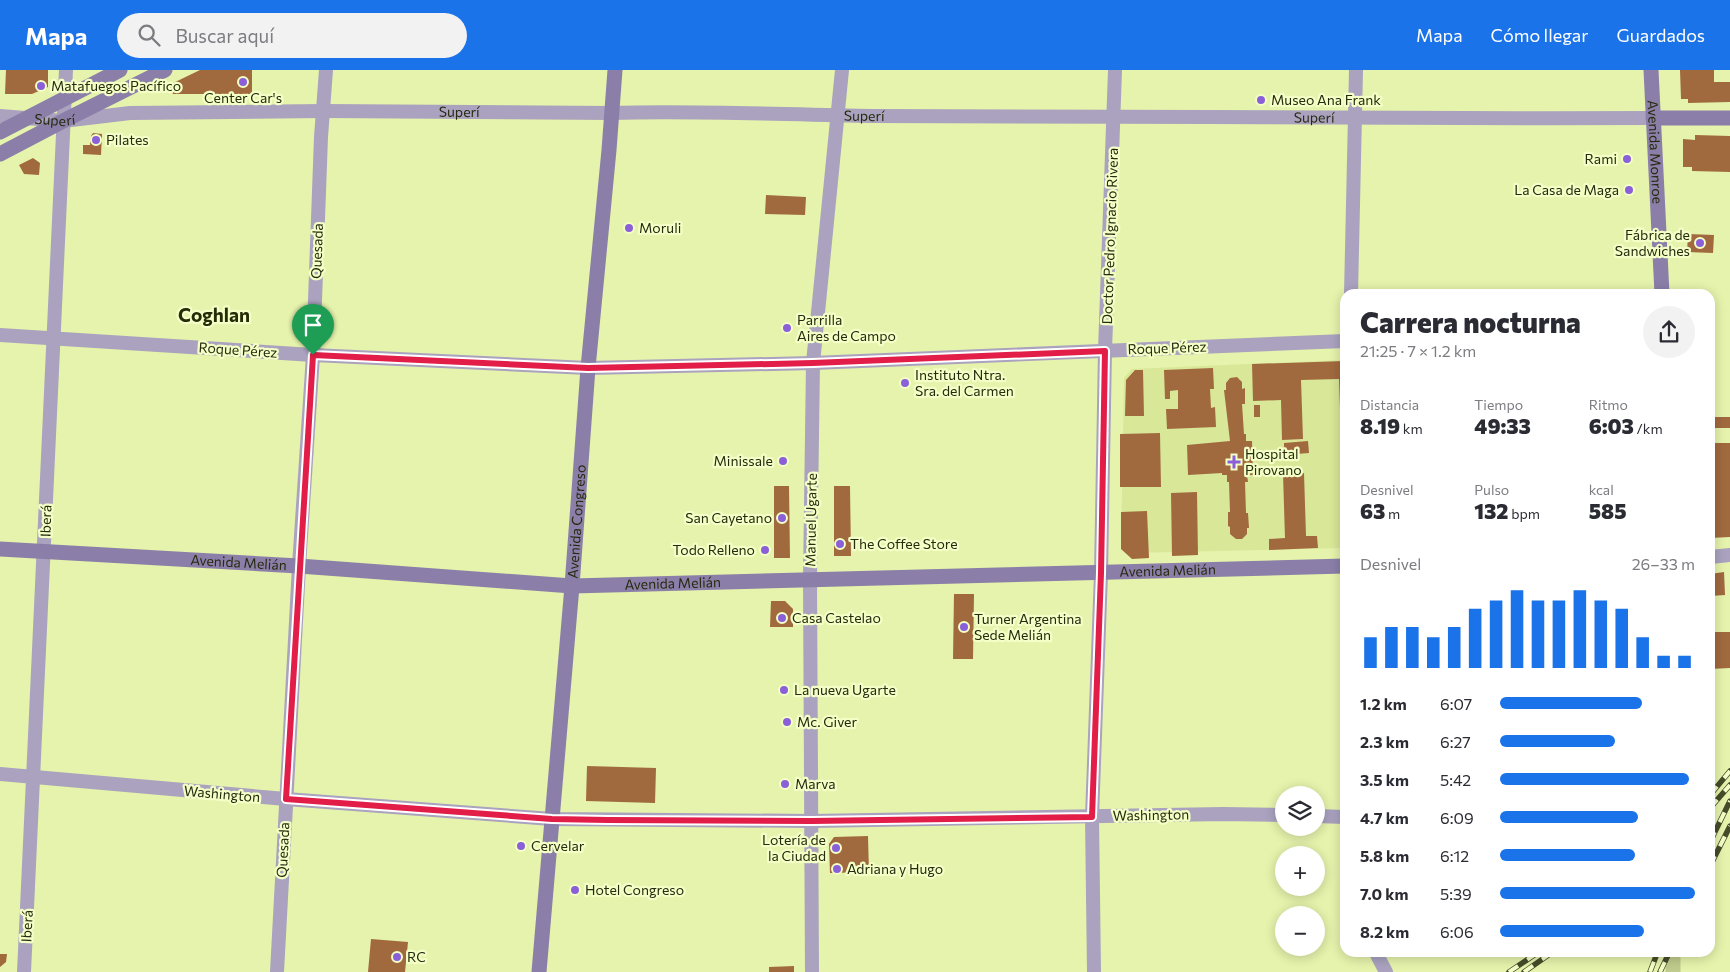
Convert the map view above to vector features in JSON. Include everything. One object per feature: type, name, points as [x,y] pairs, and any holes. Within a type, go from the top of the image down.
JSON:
[{"type":"main road","points":[[0,132],[120,70]]},
{"type":"main road","points":[[0,154],[63,120],[164,70]]},
{"type":"main road","name":"Avenida Congreso","points":[[539,972],[572,586],[588,368],[615,70]]},
{"type":"main road","name":"Avenida Monroe","points":[[1652,70],[1662,289]]},
{"type":"main road","name":"Superí","points":[[1653,118],[1730,118]]},
{"type":"main road","name":"Avenida Melián","points":[[0,549],[299,566],[572,586],[1340,566]]},
{"type":"street","name":"Iberá","points":[[24,972],[66,70]]},
{"type":"street","name":"Quesada","points":[[277,972],[299,566],[313,355],[326,70]]},
{"type":"street","name":"Manuel Ugarte","points":[[812,972],[810,580],[813,363],[842,70]]},
{"type":"street","name":"Doctor Pedro Ignacio Rivera","points":[[1094,972],[1092,817],[1101,573],[1105,351],[1116,70]]},
{"type":"street","points":[[1351,289],[1356,70]]},
{"type":"street","name":"Superí","points":[[0,116],[63,120],[130,113],[324,111],[653,112],[1356,119],[1653,118]]},
{"type":"street","name":"Roque Pérez","points":[[0,335],[313,355],[588,368],[813,363],[1340,341]]},
{"type":"street","points":[[1715,556],[1730,555]]},
{"type":"street","name":"Washington","points":[[0,774],[286,799],[552,819],[812,821],[1223,814],[1275,815]]},
{"type":"street","points":[[1325,816],[1340,817]]},
{"type":"street","points":[[1378,957],[1386,972]]},
{"type":"shaded area","name":"Hospital Pirovano","points":[[1340,360],[1340,548],[1128,553],[1121,547],[1124,378],[1132,369]]},
{"type":"building","points":[[6,70],[48,70],[48,87],[32,94],[5,94]]},
{"type":"building","points":[[200,70],[252,70],[252,94],[173,94],[169,85]]},
{"type":"building","points":[[1680,70],[1714,70],[1714,82],[1730,82],[1730,102],[1688,103],[1688,99],[1681,99]]},
{"type":"building","name":"Pilates","points":[[93,133],[102,134],[101,155],[83,154],[83,145],[90,145]]},
{"type":"building","points":[[1695,135],[1730,136],[1730,172],[1692,171],[1692,167],[1683,167],[1683,139],[1695,140]]},
{"type":"building","points":[[33,158],[40,163],[39,175],[24,174],[19,165]]},
{"type":"building","points":[[766,195],[806,197],[805,215],[765,214]]},
{"type":"building","name":"Fábrica de Sandwiches","points":[[1688,234],[1714,235],[1713,253],[1687,252]]},
{"type":"building","points":[[1340,361],[1340,408],[1339,379],[1301,380],[1303,439],[1282,440],[1281,400],[1253,401],[1252,364]]},
{"type":"building","points":[[1213,368],[1214,389],[1210,389],[1211,408],[1215,407],[1216,427],[1167,429],[1166,409],[1178,409],[1178,390],[1170,391],[1170,399],[1165,399],[1164,370]]},
{"type":"building","points":[[1135,370],[1143,370],[1144,416],[1125,416],[1126,380]]},
{"type":"building","points":[[1237,377],[1242,382],[1242,389],[1245,388],[1245,404],[1242,404],[1244,434],[1246,434],[1246,441],[1252,441],[1253,475],[1247,475],[1248,482],[1245,482],[1246,513],[1248,513],[1249,528],[1247,528],[1247,534],[1242,539],[1236,539],[1230,534],[1230,527],[1228,526],[1228,512],[1230,512],[1227,475],[1222,475],[1222,473],[1188,475],[1187,445],[1230,441],[1224,390],[1226,390],[1226,383],[1230,378]]},
{"type":"building","points":[[1254,405],[1260,405],[1260,417],[1254,417]]},
{"type":"building","points":[[1715,417],[1730,417],[1730,428],[1715,428]]},
{"type":"building","points":[[1160,433],[1161,487],[1120,487],[1120,434]]},
{"type":"building","points":[[1308,441],[1309,453],[1284,455],[1284,443]]},
{"type":"building","points":[[1715,443],[1730,443],[1730,537],[1715,538]]},
{"type":"building","points":[[1304,473],[1306,536],[1317,536],[1318,548],[1269,550],[1269,539],[1285,538],[1283,474]]},
{"type":"building","points":[[774,486],[789,486],[790,558],[774,558]]},
{"type":"building","points":[[834,486],[850,486],[851,556],[834,556]]},
{"type":"building","points":[[1197,492],[1198,555],[1172,556],[1171,493]]},
{"type":"building","points":[[1147,511],[1149,558],[1132,559],[1121,549],[1121,512]]},
{"type":"building","points":[[1724,572],[1725,595],[1715,596],[1715,573]]},
{"type":"building","name":"Turner Argentina Sede Melián","points":[[954,594],[974,594],[973,659],[953,659]]},
{"type":"building","name":"Casa Castelao","points":[[771,601],[785,601],[793,609],[793,627],[770,627]]},
{"type":"building","points":[[1715,632],[1730,632],[1730,668],[1715,669]]},
{"type":"building","points":[[587,766],[656,768],[655,803],[586,801]]},
{"type":"building","points":[[868,836],[869,872],[830,873],[829,844],[834,837]]},
{"type":"building","points":[[371,939],[408,942],[405,972],[368,972]]},
{"type":"building","points":[[0,954],[7,954],[6,962],[0,967]]},
{"type":"building","points":[[794,966],[794,972],[769,972],[769,967]]},
{"type":"tunnel","points":[[1673,957],[1673,972]]},
{"type":"railway","points":[[1715,789],[1730,771]]},
{"type":"railway","points":[[1715,802],[1730,785]]},
{"type":"railway","points":[[1715,832],[1730,801]]},
{"type":"railway","points":[[1715,856],[1730,826]]},
{"type":"railway","points":[[1509,972],[1531,957]]},
{"type":"railway","points":[[1524,972],[1545,957]]},
{"type":"railway","points":[[1650,972],[1656,957]]},
{"type":"railway","points":[[1660,972],[1667,957]]},
{"type":"place","name":"Center Car's","points":[[243,82]]},
{"type":"place","name":"Matafuegos Pacífico","points":[[41,86]]},
{"type":"place","name":"Museo Ana Frank","points":[[1261,100]]},
{"type":"place","name":"Pilates","points":[[96,140]]},
{"type":"place","name":"Rami","points":[[1627,159]]},
{"type":"place","name":"La Casa de Maga","points":[[1629,190]]},
{"type":"place","name":"Moruli","points":[[629,228]]},
{"type":"place","name":"Fábrica de Sandwiches","points":[[1700,243]]},
{"type":"place","name":"Parrilla Aires de Campo","points":[[787,328]]},
{"type":"place","name":"Instituto Ntra. Sra. del Carmen","points":[[905,383]]},
{"type":"place","name":"Minissale","points":[[783,461]]},
{"type":"place","name":"Hospital Pirovano","points":[[1234,462]]},
{"type":"place","name":"San Cayetano","points":[[782,518]]},
{"type":"place","name":"The Coffee Store","points":[[840,544]]},
{"type":"place","name":"Todo Relleno","points":[[765,550]]},
{"type":"place","name":"Casa Castelao","points":[[782,618]]},
{"type":"place","name":"Turner Argentina Sede Melián","points":[[964,627]]},
{"type":"place","name":"La nueva Ugarte","points":[[784,690]]},
{"type":"place","name":"Mc. Giver","points":[[787,722]]},
{"type":"place","name":"Marva","points":[[785,784]]},
{"type":"place","name":"Cervelar","points":[[521,846]]},
{"type":"place","name":"Lotería de la Ciudad","points":[[836,848]]},
{"type":"place","name":"Adriana y Hugo","points":[[837,869]]},
{"type":"place","name":"Hotel Congreso","points":[[575,890]]},
{"type":"place","name":"RC","points":[[397,957]]},
{"type":"district","name":"Coghlan","points":[[214,315]]},
{"type":"route","points":[[1105,351],[1101,573],[1092,817],[812,821],[552,819],[286,799],[313,355],[588,368],[813,363],[1105,351]]}]
